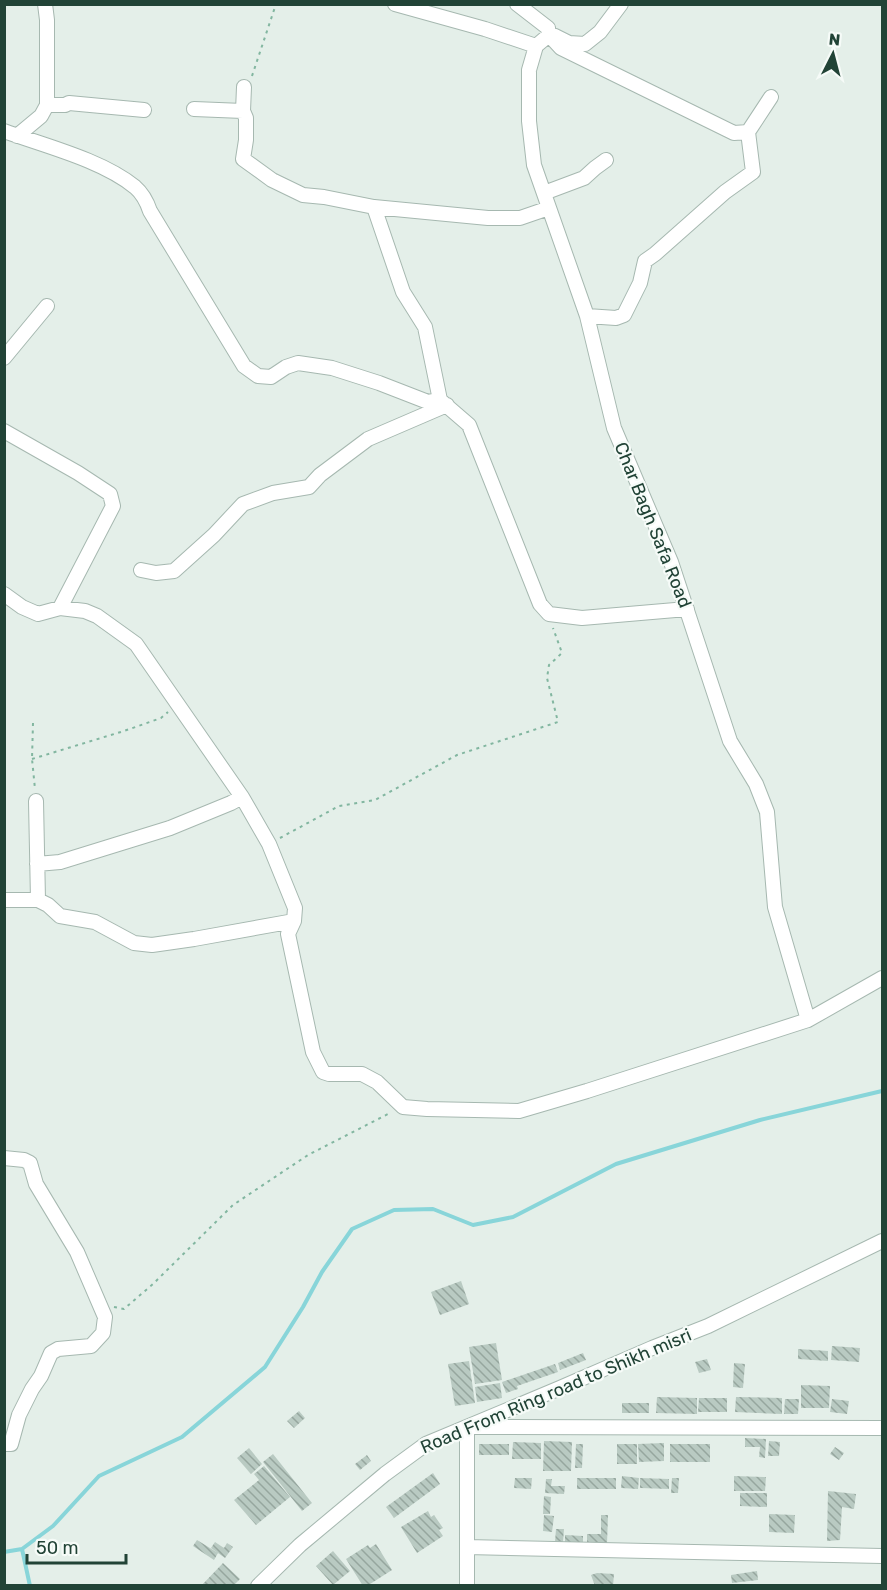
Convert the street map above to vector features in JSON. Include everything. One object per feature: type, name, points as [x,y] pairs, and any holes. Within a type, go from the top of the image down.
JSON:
[{"type":"street","points":[[11,133],[41,116],[47,105],[45,4]]},
{"type":"street","points":[[395,4],[536,46],[549,35],[569,44],[585,44],[600,32],[621,4]]},
{"type":"street","points":[[517,4],[548,28],[549,35],[561,48],[734,133],[748,132]]},
{"type":"street","name":"Char Bagh Safa Road","points":[[536,46],[529,70],[529,121],[534,165],[587,316],[614,428],[671,561],[730,741],[756,784],[767,812],[776,907],[808,1020]]},
{"type":"street","points":[[244,87],[243,111],[246,118],[246,140],[243,159],[272,180],[303,195],[374,207],[488,218],[520,218],[549,208]]},
{"type":"street","points":[[587,316],[616,318],[624,315],[640,283],[645,261],[725,192],[753,172],[748,132],[771,97]]},
{"type":"street","points":[[47,105],[69,103],[144,110]]},
{"type":"street","points":[[194,109],[243,111]]},
{"type":"street","points":[[11,133],[102,166],[136,188],[147,202],[150,211],[244,366],[258,376],[271,377],[286,367],[298,363],[332,368],[379,382],[428,402],[444,403]]},
{"type":"street","points":[[544,193],[584,178],[606,160]]},
{"type":"street","points":[[374,207],[403,292],[425,327],[444,403],[469,424],[540,604],[549,614],[582,618],[687,609]]},
{"type":"street","points":[[4,358],[47,306]]},
{"type":"street","points":[[141,570],[156,573],[174,572],[243,504],[273,493],[309,487],[320,475],[368,439],[444,403]]},
{"type":"street","points":[[4,431],[110,494],[113,506],[60,608]]},
{"type":"street","points":[[4,594],[22,607],[38,614],[60,608],[97,616],[136,644],[242,797],[269,844],[295,908],[294,921],[288,934],[313,1052],[323,1072],[362,1074],[377,1082],[403,1107],[519,1111],[808,1020],[882,978]]},
{"type":"street","points":[[37,864],[60,862],[170,828],[242,797]]},
{"type":"street","points":[[36,801],[38,900]]},
{"type":"street","points":[[4,900],[38,900],[48,905],[60,916],[95,922],[134,943],[152,945],[294,921]]},
{"type":"street","points":[[4,1158],[24,1160],[30,1163],[36,1184],[77,1252],[105,1317],[103,1334],[91,1346],[58,1349],[51,1353],[19,1415],[11,1444],[4,1444]]},
{"type":"street","name":"Road From Ring road to Shikh misri","points":[[258,1586],[300,1545],[426,1444],[708,1326],[882,1241]]},
{"type":"street","points":[[467,1586],[467,1427],[882,1428]]},
{"type":"street","points":[[467,1547],[882,1556]]},
{"type":"path","points":[[244,87],[252,75],[276,4]]},
{"type":"path","points":[[269,844],[339,806],[375,800],[458,755],[558,722],[547,678],[549,665],[562,653],[549,614]]},
{"type":"path","points":[[32,759],[160,718],[178,705]]},
{"type":"path","points":[[33,723],[32,759],[36,801]]},
{"type":"path","points":[[114,1307],[124,1309],[153,1284],[233,1205],[308,1155],[403,1107]]},
{"type":"building","points":[[461,1281],[469,1304],[440,1315],[431,1292]]},
{"type":"building","points":[[496,1343],[502,1380],[475,1384],[469,1347]]},
{"type":"building","points":[[832,1346],[860,1348],[859,1362],[831,1360]]},
{"type":"building","points":[[798,1349],[828,1351],[828,1361],[798,1359]]},
{"type":"building","points":[[583,1353],[586,1360],[560,1370],[558,1363]]},
{"type":"building","points":[[707,1359],[711,1370],[699,1373],[695,1362]]},
{"type":"building","points":[[469,1361],[475,1403],[455,1406],[448,1364]]},
{"type":"building","points":[[734,1363],[745,1364],[743,1388],[733,1387]]},
{"type":"building","points":[[555,1364],[558,1372],[517,1386],[518,1389],[506,1393],[502,1382]]},
{"type":"building","points":[[500,1383],[502,1398],[477,1402],[475,1387]]},
{"type":"building","points":[[801,1385],[830,1386],[829,1408],[801,1408]]},
{"type":"building","points":[[657,1397],[697,1398],[697,1414],[656,1413]]},
{"type":"building","points":[[736,1397],[782,1398],[782,1414],[735,1412]]},
{"type":"building","points":[[699,1398],[727,1398],[727,1412],[698,1412]]},
{"type":"building","points":[[785,1399],[799,1399],[798,1414],[784,1414]]},
{"type":"building","points":[[832,1399],[849,1401],[847,1414],[830,1412]]},
{"type":"building","points":[[622,1403],[649,1403],[649,1413],[622,1413]]},
{"type":"building","points":[[299,1411],[305,1418],[294,1428],[287,1421]]},
{"type":"building","points":[[745,1438],[766,1439],[765,1458],[759,1457],[760,1447],[745,1447]]},
{"type":"building","points":[[544,1441],[572,1442],[571,1471],[543,1471]]},
{"type":"building","points":[[769,1441],[780,1442],[779,1456],[768,1456]]},
{"type":"building","points":[[513,1442],[541,1443],[541,1459],[512,1459]]},
{"type":"building","points":[[664,1443],[664,1461],[639,1462],[638,1444]]},
{"type":"building","points":[[479,1444],[509,1444],[509,1455],[479,1455]]},
{"type":"building","points":[[576,1444],[583,1444],[582,1468],[575,1468]]},
{"type":"building","points":[[617,1444],[637,1444],[637,1464],[617,1464]]},
{"type":"building","points":[[670,1444],[710,1444],[710,1462],[670,1462]]},
{"type":"building","points":[[835,1447],[844,1453],[839,1460],[830,1454]]},
{"type":"building","points":[[249,1448],[262,1464],[251,1474],[237,1458]]},
{"type":"building","points":[[273,1454],[312,1503],[302,1511],[263,1462]]},
{"type":"building","points":[[367,1455],[371,1461],[360,1470],[355,1464]]},
{"type":"building","points":[[264,1466],[290,1497],[256,1525],[234,1500],[259,1480],[254,1474]]},
{"type":"building","points":[[433,1473],[440,1484],[394,1518],[386,1507]]},
{"type":"building","points":[[622,1476],[639,1478],[638,1489],[621,1488]]},
{"type":"building","points":[[734,1476],[766,1477],[765,1491],[734,1491]]},
{"type":"building","points":[[515,1478],[532,1478],[531,1489],[514,1488]]},
{"type":"building","points":[[577,1478],[616,1478],[616,1489],[577,1489]]},
{"type":"building","points":[[640,1478],[669,1479],[669,1489],[640,1488]]},
{"type":"building","points":[[672,1478],[679,1478],[678,1493],[671,1493]]},
{"type":"building","points":[[546,1479],[552,1479],[551,1486],[565,1486],[564,1494],[545,1493]]},
{"type":"building","points":[[828,1491],[856,1494],[854,1509],[842,1507],[840,1540],[827,1541]]},
{"type":"building","points":[[740,1493],[767,1493],[767,1507],[740,1506]]},
{"type":"building","points":[[544,1496],[551,1497],[550,1514],[543,1514]]},
{"type":"building","points":[[428,1511],[431,1517],[434,1515],[443,1528],[439,1530],[443,1536],[417,1553],[401,1527]]},
{"type":"building","points":[[769,1514],[795,1515],[794,1533],[769,1532]]},
{"type":"building","points":[[544,1515],[554,1516],[552,1532],[543,1531]]},
{"type":"building","points":[[601,1515],[608,1515],[607,1544],[587,1543],[587,1534],[601,1534]]},
{"type":"building","points":[[556,1529],[564,1529],[563,1542],[555,1542]]},
{"type":"building","points":[[565,1535],[583,1536],[583,1543],[565,1542]]},
{"type":"building","points":[[197,1540],[218,1553],[214,1560],[193,1546]]},
{"type":"building","points":[[215,1542],[224,1548],[227,1543],[233,1547],[225,1558],[211,1548]]},
{"type":"building","points":[[376,1544],[392,1570],[367,1586],[363,1586],[346,1559],[368,1545],[370,1548]]},
{"type":"building","points":[[333,1551],[350,1571],[333,1585],[316,1566]]},
{"type":"building","points":[[223,1563],[240,1579],[233,1586],[201,1586]]},
{"type":"building","points":[[757,1571],[758,1580],[732,1583],[731,1575]]},
{"type":"building","points":[[614,1574],[613,1586],[595,1586],[591,1575]]},
{"type":"waterway","points":[[4,1552],[22,1549],[53,1526],[99,1476],[182,1437],[265,1367],[322,1272],[352,1229],[394,1210],[433,1209],[473,1225],[513,1217],[616,1164],[760,1120],[882,1091]]},
{"type":"waterway","points":[[22,1549],[30,1586]]}]
